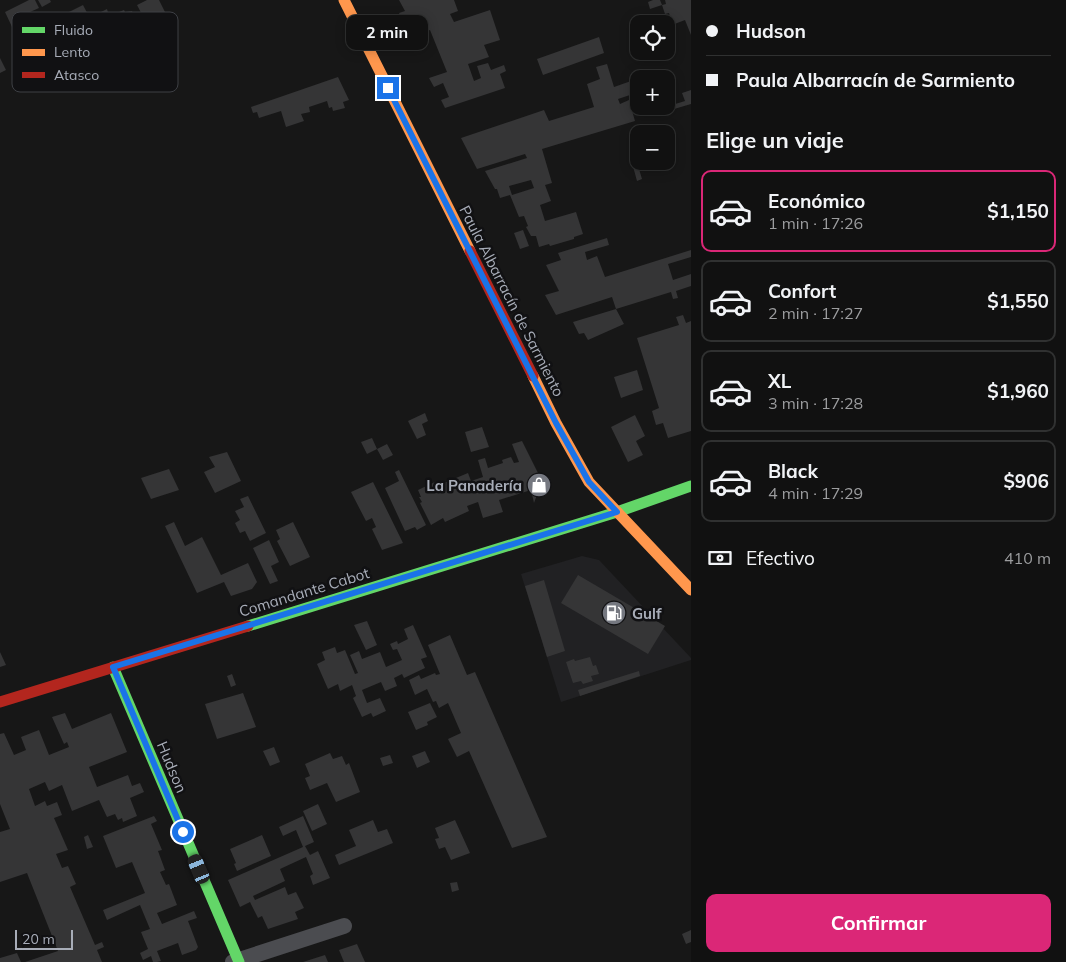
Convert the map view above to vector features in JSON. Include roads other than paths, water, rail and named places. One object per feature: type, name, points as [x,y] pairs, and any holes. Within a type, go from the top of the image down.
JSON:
[{"type":"main road","name":"Paula Albarracín de Sarmiento","points":[[344,0],[556,423],[589,482],[691,590]]},
{"type":"main road","name":"Comandante Cabot","points":[[0,702],[617,512],[691,486]]},
{"type":"main road","name":"Hudson","points":[[113,667],[237,961]]},
{"type":"street","points":[[237,961],[344,926]]},
{"type":"place","name":"La Panadería","points":[[539,485]]},
{"type":"place","name":"Gulf","points":[[614,613]]}]
